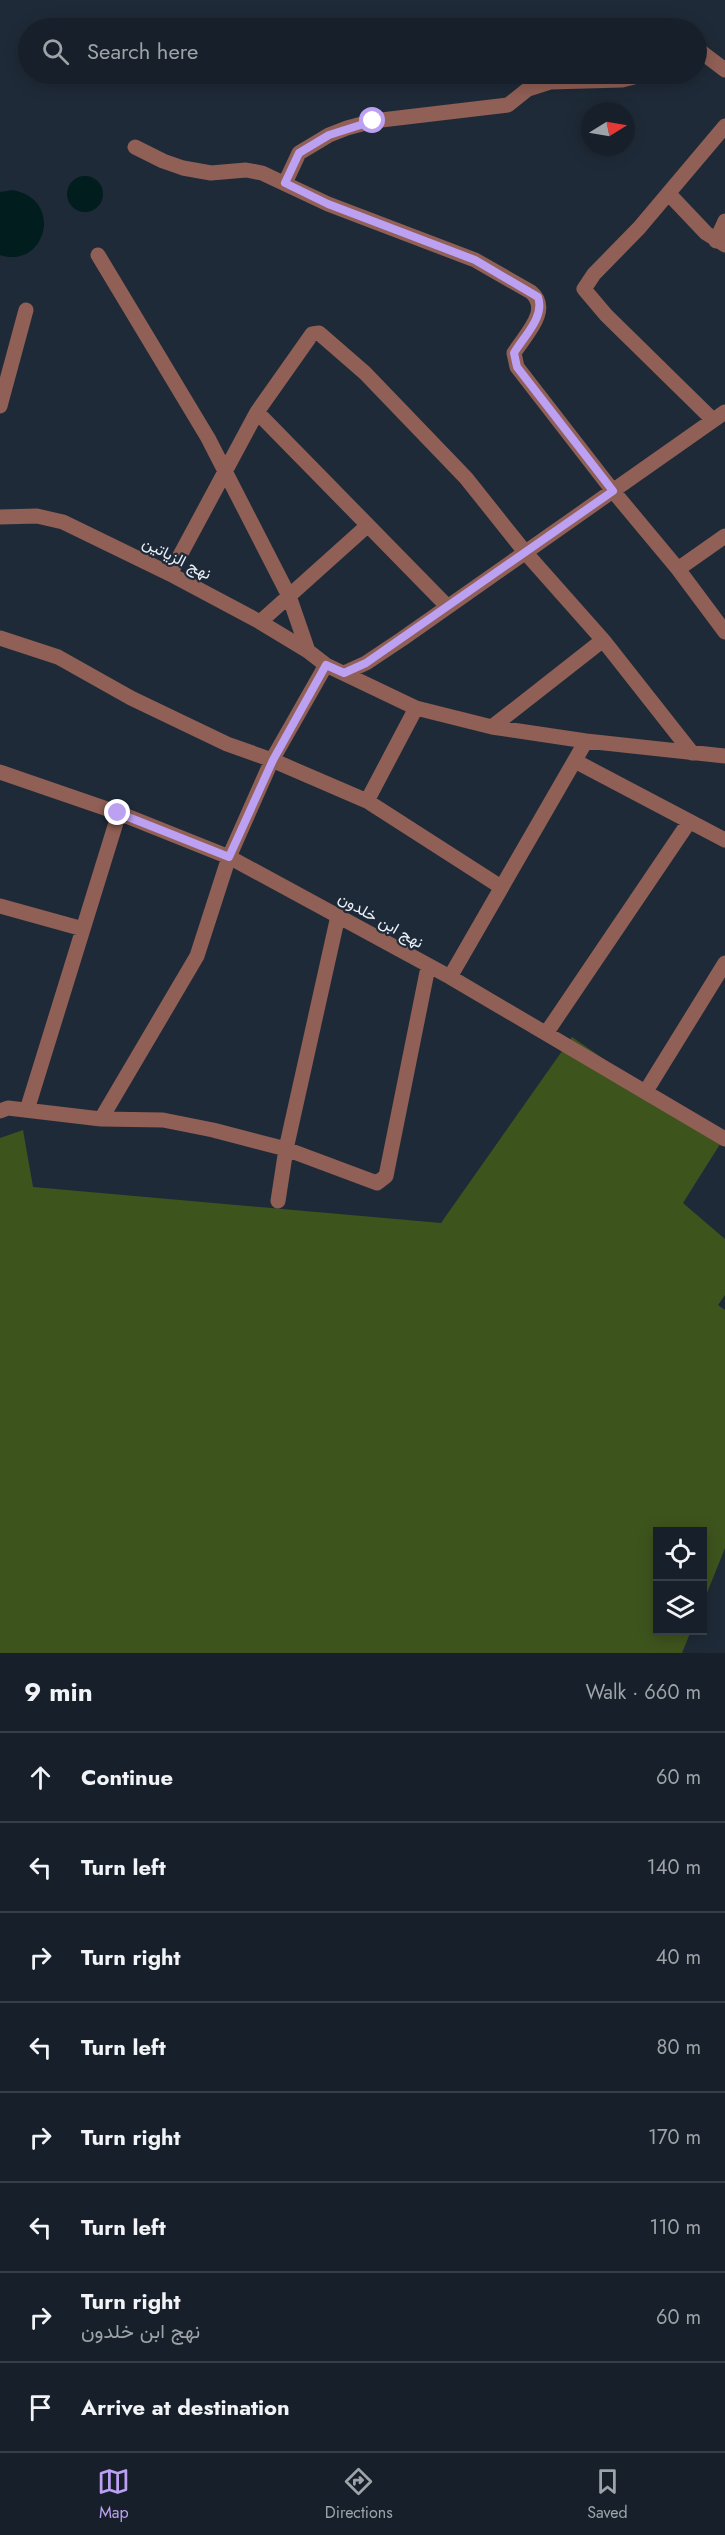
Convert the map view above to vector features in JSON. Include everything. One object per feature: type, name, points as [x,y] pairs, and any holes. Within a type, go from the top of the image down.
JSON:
[{"type":"street","points":[[707,56],[725,70]]},
{"type":"street","points":[[285,183],[299,153],[329,135],[347,128],[373,121],[508,105],[528,89],[544,84]]},
{"type":"street","points":[[344,673],[373,659],[719,415],[606,315],[584,289],[594,274],[639,228],[725,126]]},
{"type":"street","points":[[135,147],[183,168],[211,173],[246,171],[262,173],[328,204],[475,260],[538,297],[541,305],[540,313],[514,353],[517,367],[613,491],[678,569],[725,632]]},
{"type":"street","points":[[669,194],[720,243]]},
{"type":"street","points":[[720,243],[725,221]]},
{"type":"street","points":[[98,255],[208,438],[289,596],[308,651]]},
{"type":"street","points":[[0,406],[26,310]]},
{"type":"street","points":[[170,574],[256,412],[312,334],[319,333],[365,373],[466,478],[525,552],[603,640],[692,753]]},
{"type":"street","points":[[256,412],[447,606]]},
{"type":"street","name":"نهج الزياتين","points":[[0,517],[49,518],[170,574],[260,622],[308,651],[326,665],[416,708],[492,727],[586,741],[725,756]]},
{"type":"street","points":[[260,622],[367,526]]},
{"type":"street","points":[[678,569],[725,536]]},
{"type":"street","points":[[0,638],[58,657],[131,699],[227,744],[273,760],[367,801],[501,887]]},
{"type":"street","points":[[492,727],[603,640]]},
{"type":"street","points":[[101,1119],[197,956],[229,857],[273,760],[326,665]]},
{"type":"street","points":[[367,801],[416,708]]},
{"type":"street","points":[[450,977],[586,741]]},
{"type":"street","points":[[575,761],[725,840]]},
{"type":"street","name":"نهج ابن خلدون","points":[[1,776],[118,813],[229,857],[547,1032],[725,1139]]},
{"type":"street","points":[[27,1110],[118,813]]},
{"type":"street","points":[[547,1032],[689,822]]},
{"type":"street","points":[[0,906],[83,929]]},
{"type":"street","points":[[278,1201],[286,1149],[338,915]]},
{"type":"street","points":[[646,1091],[725,963]]},
{"type":"street","points":[[3,1108],[101,1119],[163,1120],[286,1149],[377,1183],[386,1176],[428,967]]},
{"type":"green space","points":[[572,1037],[722,1141],[683,1203],[725,1239],[725,1295],[718,1305],[725,1310],[725,1548],[707,1593],[707,1527],[653,1527],[653,1635],[689,1635],[682,1653],[0,1653],[0,1138],[23,1130],[33,1187],[441,1223]]},
{"type":"shaded area","points":[[85,176],[97,182],[103,194],[97,206],[85,212],[73,206],[67,194],[73,182]]},
{"type":"shaded area","points":[[13,190],[29,197],[40,207],[44,219],[43,232],[37,244],[28,253],[15,257],[0,255],[0,192]]},
{"type":"route","points":[[118,813],[229,857],[273,760],[326,665],[344,673],[366,663],[613,491],[517,367],[514,353],[540,313],[541,305],[538,297],[475,260],[328,204],[285,183],[294,159],[299,153],[329,135],[373,121]]}]
